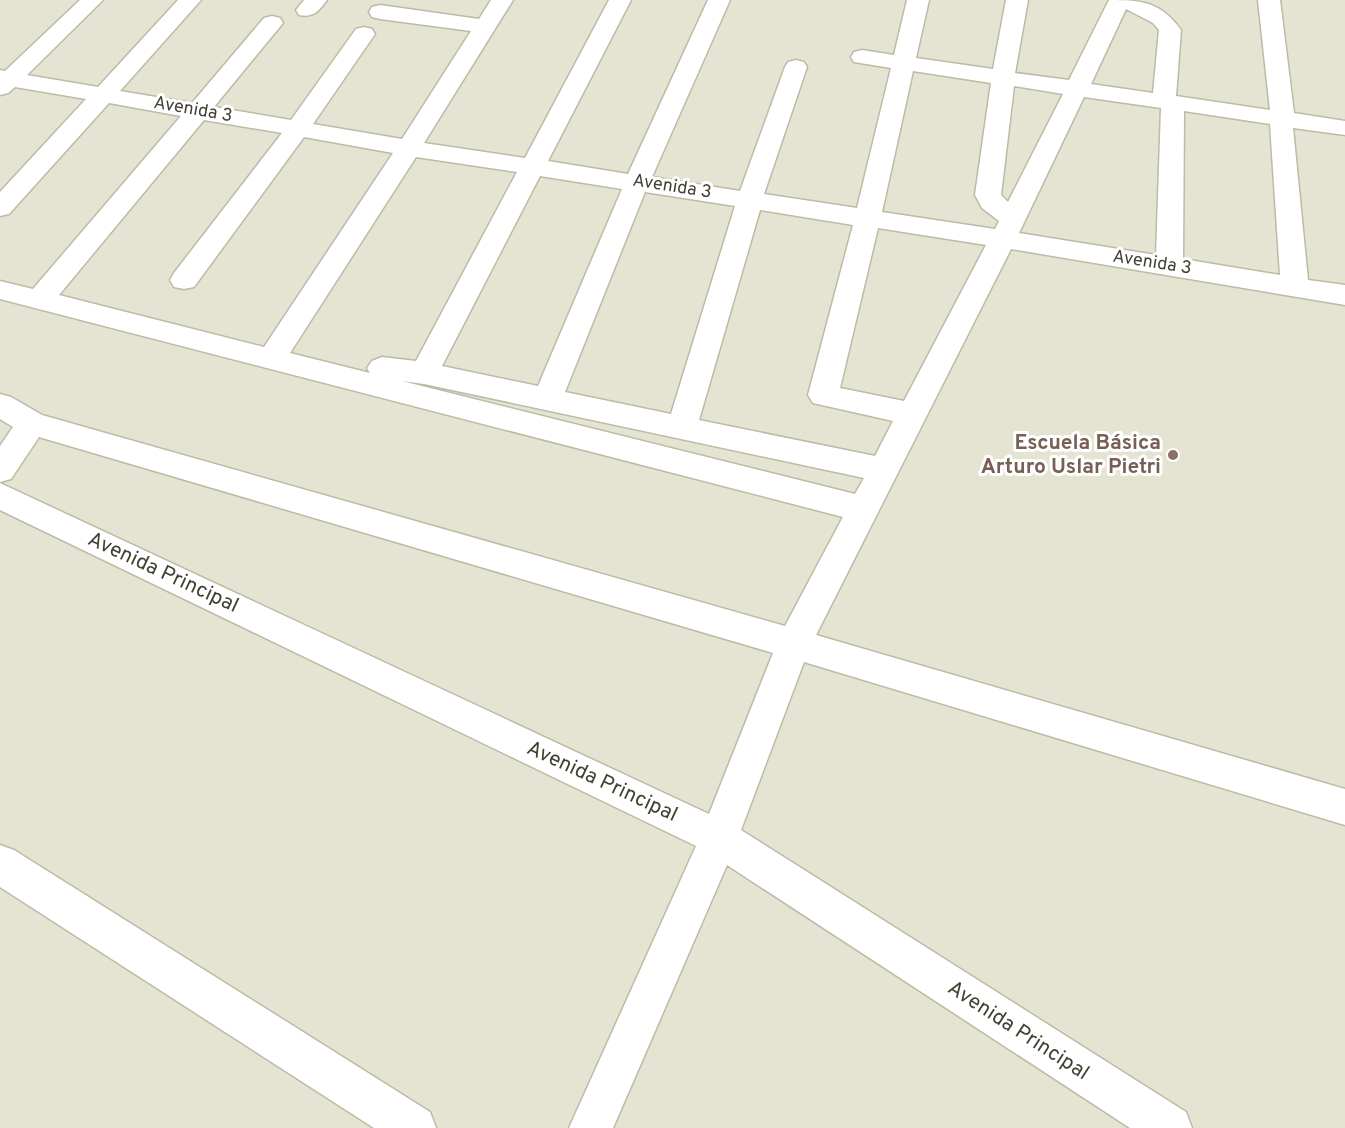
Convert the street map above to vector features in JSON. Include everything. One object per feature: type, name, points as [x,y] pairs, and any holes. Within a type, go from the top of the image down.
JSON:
[{"type":"street","points":[[3,81],[92,0]]},
{"type":"street","points":[[0,208],[190,0]]},
{"type":"street","points":[[272,357],[409,148],[502,0]]},
{"type":"street","points":[[424,373],[620,0]]},
{"type":"street","points":[[549,398],[637,182],[719,0]]},
{"type":"street","points":[[912,414],[823,394],[868,218],[918,0]]},
{"type":"street","points":[[1008,229],[988,195],[1003,78],[1017,0]]},
{"type":"street","points":[[591,1128],[719,838],[794,644],[1008,229],[1122,0],[1161,18],[1170,30],[1169,266]]},
{"type":"street","points":[[1269,0],[1282,123],[1295,287]]},
{"type":"street","points":[[184,280],[298,128],[376,18],[484,26]]},
{"type":"street","points":[[40,300],[272,23]]},
{"type":"street","points":[[862,57],[1282,123],[1345,128]]},
{"type":"street","points":[[682,426],[750,199],[796,67]]},
{"type":"street","name":"Avenida 3","points":[[3,81],[199,111],[409,148],[868,218],[1008,229],[1169,266],[1345,295]]},
{"type":"street","points":[[0,290],[272,357],[862,509]]},
{"type":"street","points":[[315,368],[345,364],[424,373],[883,470]]},
{"type":"street","points":[[0,405],[32,424],[794,644],[1345,807]]},
{"type":"street","points":[[0,470],[32,424]]},
{"type":"street","name":"Avenida Principal","points":[[0,496],[719,838],[1170,1128]]},
{"type":"street","points":[[0,864],[414,1128]]},
{"type":"shaded area","points":[[0,0],[1345,0],[1345,1128],[0,1128]]},
{"type":"place","name":"Escuela Básica Arturo Uslar Pietri","points":[[1173,455]]}]
